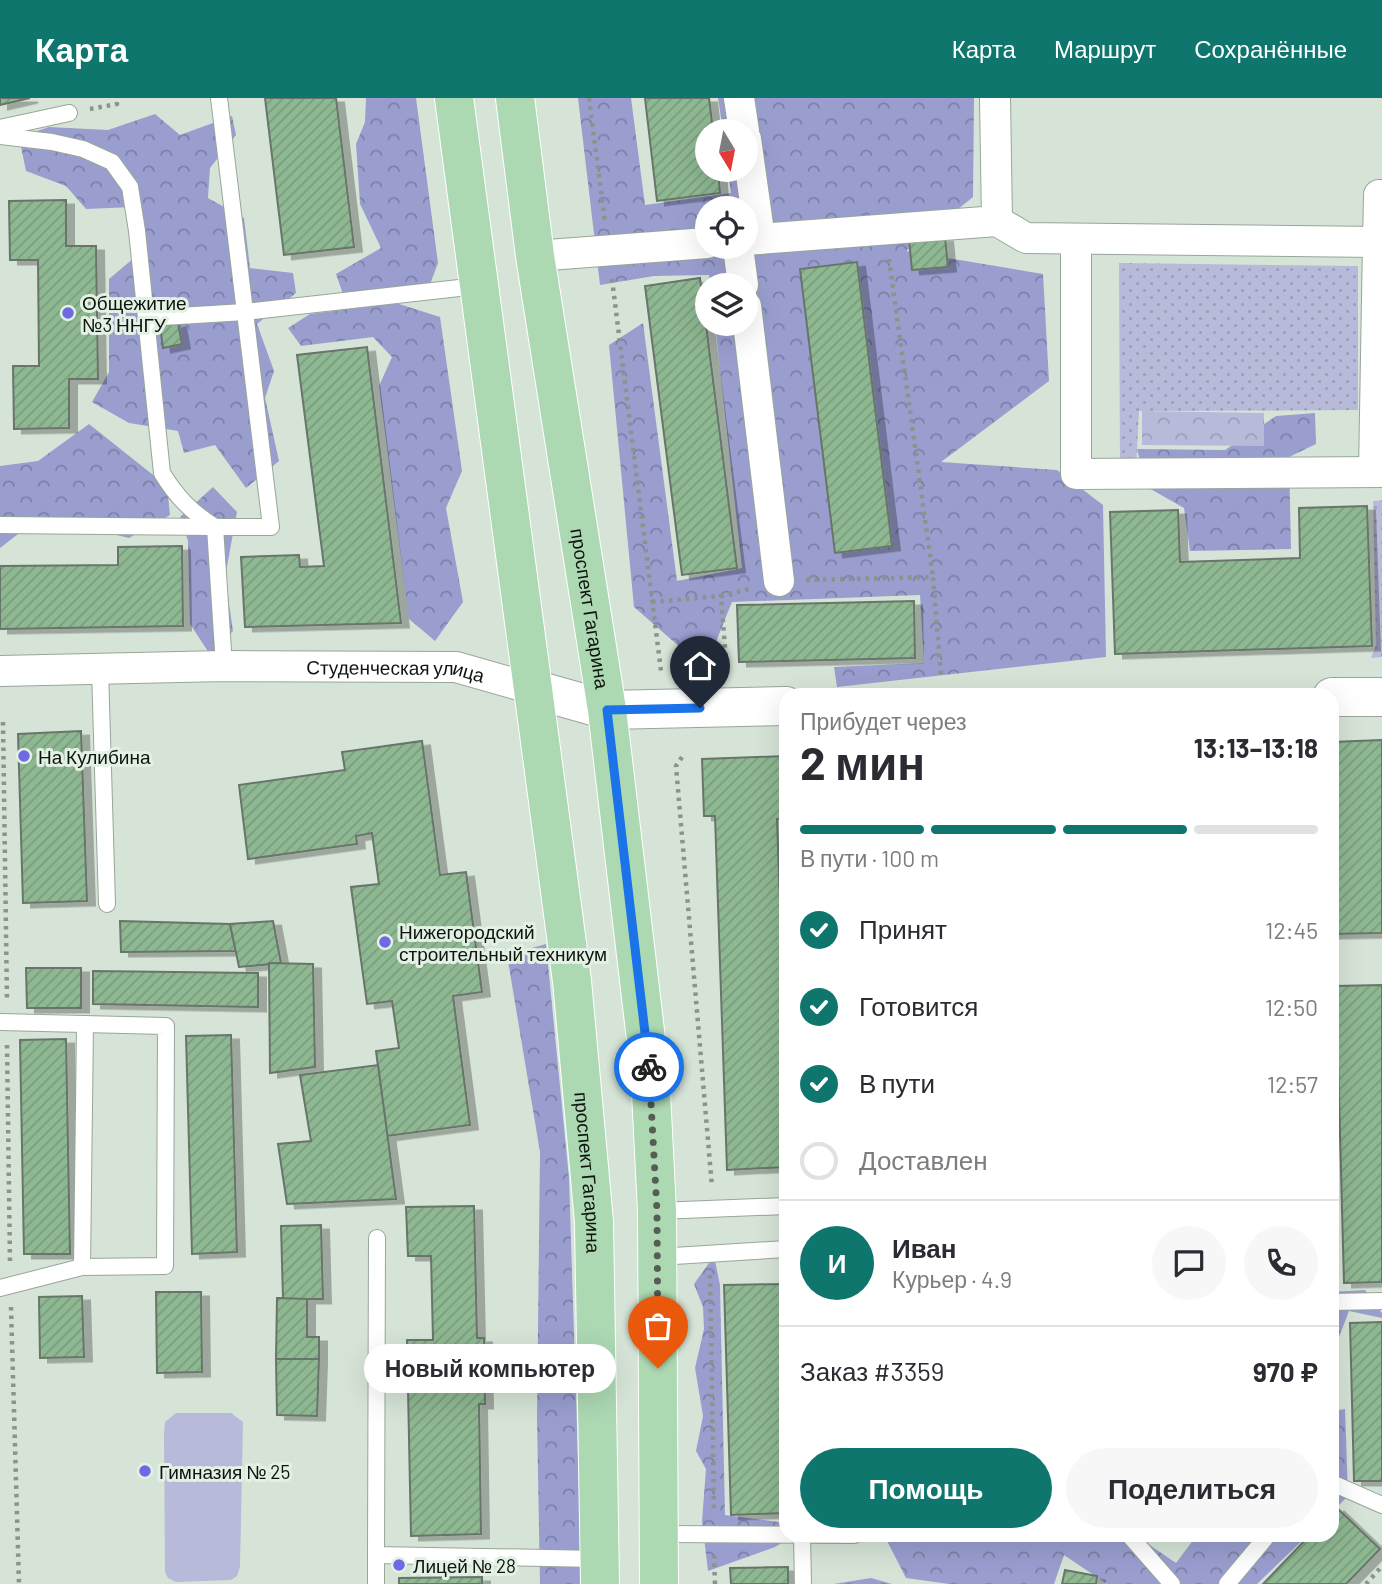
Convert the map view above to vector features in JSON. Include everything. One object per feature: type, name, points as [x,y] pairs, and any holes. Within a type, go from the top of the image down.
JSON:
[{"type":"main road","name":"проспект Гагарина","points":[[454,98],[477,286],[572,981],[587,1119],[594,1222],[599,1572]]},
{"type":"main road","name":"проспект Гагарина","points":[[515,98],[535,256],[607,710],[650,1073],[658,1257],[659,1584]]},
{"type":"main road","name":"Студенческая улица","points":[[533,689],[607,710],[779,706]]},
{"type":"main road","points":[[1339,697],[1382,697]]},
{"type":"street","points":[[739,98],[742,119]]},
{"type":"street","points":[[995,98],[997,221]]},
{"type":"street","points":[[1076,239],[1076,474],[1378,472],[1378,242],[1379,195],[1382,195]]},
{"type":"street","points":[[758,241],[997,221],[1026,238],[1378,242]]},
{"type":"street","points":[[535,256],[695,244]]},
{"type":"street","points":[[750,336],[779,581]]},
{"type":"street","name":"Студенческая улица","points":[[0,671],[457,667],[533,689]]},
{"type":"lane","points":[[0,525],[271,527],[219,98]]},
{"type":"lane","points":[[0,128],[69,113]]},
{"type":"lane","points":[[0,136],[52,142],[83,149],[112,162],[130,187],[162,472],[192,513],[215,527]]},
{"type":"lane","points":[[146,318],[245,312],[477,286]]},
{"type":"lane","points":[[215,527],[224,667]]},
{"type":"lane","points":[[100,669],[107,904]]},
{"type":"lane","points":[[3,1022],[166,1026],[165,1266],[82,1267],[5,1286]]},
{"type":"lane","points":[[82,1267],[85,1024]]},
{"type":"lane","points":[[657,1211],[779,1206]]},
{"type":"lane","points":[[376,1584],[377,1238]]},
{"type":"lane","points":[[658,1257],[779,1249]]},
{"type":"lane","points":[[1339,1302],[1382,1301]]},
{"type":"lane","points":[[1339,1486],[1382,1505]]},
{"type":"lane","points":[[658,1534],[779,1536]]},
{"type":"lane","points":[[802,1542],[803,1584]]},
{"type":"lane","points":[[1136,1542],[1172,1584]]},
{"type":"lane","points":[[1227,1584],[1262,1542]]},
{"type":"lane","points":[[376,1555],[599,1572]]},
{"type":"path","points":[[69,113],[117,104],[116,98]]},
{"type":"path","points":[[589,98],[661,671]]},
{"type":"path","points":[[886,230],[933,577],[941,676]]},
{"type":"path","points":[[652,602],[721,596],[779,581],[933,577]]},
{"type":"path","points":[[721,596],[728,684]]},
{"type":"path","points":[[3,722],[5,1286],[19,1584]]},
{"type":"path","points":[[682,757],[676,766],[713,1208]]},
{"type":"path","points":[[709,1254],[715,1584]]},
{"type":"path","points":[[1366,1584],[1382,1566]]},
{"type":"green space","points":[[366,98],[416,98],[438,263],[429,287],[343,294],[336,274],[381,248],[360,204],[356,144],[365,122]]},
{"type":"green space","points":[[578,98],[631,98],[645,205],[695,198],[695,259],[758,259],[758,196],[710,196],[731,193],[730,182],[758,182],[758,119],[721,119],[718,98],[974,98],[973,197],[906,251],[1043,274],[1049,381],[941,462],[1057,470],[1103,505],[1106,657],[837,687],[834,667],[924,663],[920,595],[732,602],[705,669],[634,607],[609,345],[643,323],[677,581],[742,568],[716,336],[758,336],[758,273],[654,276],[600,285]]},
{"type":"green space","points":[[155,114],[180,135],[232,116],[236,135],[210,168],[208,198],[244,218],[250,268],[293,273],[296,293],[257,324],[274,371],[265,398],[279,461],[246,488],[215,445],[184,453],[178,431],[129,423],[92,402],[109,372],[109,279],[141,252],[133,207],[86,209],[66,186],[26,171],[19,137],[49,127],[108,130]]},
{"type":"green space","points":[[1119,263],[1358,266],[1358,410],[1139,411],[1136,469],[1120,469]]},
{"type":"green space","points":[[396,303],[440,317],[462,471],[446,508],[463,602],[435,641],[409,619],[379,386],[392,357],[373,337],[301,346],[288,328],[310,314]]},
{"type":"green space","points":[[1142,411],[1264,413],[1264,446],[1142,445]]},
{"type":"green space","points":[[1315,413],[1316,444],[1289,457],[1291,549],[1190,551],[1184,508],[1147,487],[1137,449],[1225,450],[1276,416]]},
{"type":"green space","points":[[89,424],[167,486],[170,515],[129,538],[40,517],[0,548],[0,466],[38,461]]},
{"type":"green space","points":[[213,487],[237,512],[225,577],[233,631],[211,656],[190,624],[188,541],[180,517]]},
{"type":"green space","points":[[1382,500],[1382,657],[1371,658],[1376,645],[1373,501]]},
{"type":"green space","points":[[546,944],[569,1178],[582,1584],[540,1584],[537,1418],[540,1152],[507,955]]},
{"type":"green space","points":[[714,1256],[720,1285],[725,1515],[779,1522],[779,1542],[783,1542],[708,1571],[702,1521],[706,1469],[696,1451],[703,1416],[695,1368],[704,1329],[703,1307],[694,1284]]},
{"type":"green space","points":[[1365,1290],[1382,1313],[1382,1318],[1349,1311],[1339,1337],[1339,1292]]},
{"type":"green space","points":[[1345,1409],[1348,1496],[1339,1505],[1339,1410]]},
{"type":"green space","points":[[176,1413],[231,1413],[243,1422],[240,1567],[237,1576],[231,1580],[176,1582],[168,1578],[165,1572],[164,1433],[165,1422]]},
{"type":"green space","points":[[888,1542],[1145,1542],[1176,1563],[1192,1542],[1301,1542],[1257,1584],[1107,1584],[1064,1555],[1054,1584],[949,1584],[906,1578]]},
{"type":"green space","points":[[871,1578],[892,1584],[834,1584]]},
{"type":"building","points":[[0,98],[30,98],[0,105]]},
{"type":"building","points":[[265,98],[336,98],[354,247],[284,255]]},
{"type":"building","points":[[645,98],[709,98],[712,119],[695,119],[695,182],[719,182],[720,193],[657,201]]},
{"type":"building","name":"Общежитие №3 ННГУ","points":[[66,200],[66,246],[96,246],[98,379],[69,379],[69,428],[14,429],[13,366],[39,366],[38,260],[10,260],[9,201]]},
{"type":"building","points":[[945,237],[948,267],[912,270],[909,240]]},
{"type":"building","points":[[857,262],[892,546],[835,553],[800,269]]},
{"type":"building","points":[[695,279],[695,336],[707,336],[737,568],[682,575],[645,286]]},
{"type":"building","points":[[178,323],[182,344],[163,348],[160,326]]},
{"type":"building","points":[[367,347],[401,623],[245,627],[241,557],[299,555],[300,567],[324,566],[297,355]]},
{"type":"building","points":[[1367,506],[1372,646],[1115,654],[1110,512],[1178,510],[1180,562],[1300,558],[1299,508]]},
{"type":"building","points":[[182,546],[183,626],[0,629],[0,566],[118,565],[118,547]]},
{"type":"building","points":[[914,601],[915,658],[739,662],[737,605]]},
{"type":"building","points":[[81,731],[87,901],[23,903],[18,734]]},
{"type":"building","points":[[1382,740],[1382,933],[1339,934],[1339,742]]},
{"type":"building","points":[[422,741],[440,875],[466,872],[482,992],[453,996],[470,1125],[387,1136],[376,1051],[399,1048],[392,1001],[367,1004],[351,887],[379,884],[372,833],[356,836],[357,844],[248,859],[239,785],[345,770],[342,752]]},
{"type":"building","points":[[779,756],[779,1167],[727,1170],[715,816],[704,816],[702,759]]},
{"type":"building","points":[[120,921],[230,924],[236,951],[121,952]]},
{"type":"building","points":[[273,921],[281,963],[239,967],[230,924]]},
{"type":"building","points":[[269,963],[313,964],[315,1067],[270,1073]]},
{"type":"building","points":[[26,968],[81,968],[81,1008],[27,1008]]},
{"type":"building","points":[[93,971],[258,973],[258,1007],[93,1004]]},
{"type":"building","points":[[1382,985],[1382,1282],[1344,1283],[1339,986]]},
{"type":"building","points":[[231,1035],[237,1252],[192,1254],[186,1036]]},
{"type":"building","points":[[66,1039],[70,1254],[24,1254],[20,1040]]},
{"type":"building","points":[[378,1065],[396,1199],[287,1204],[278,1144],[311,1141],[300,1075]]},
{"type":"building","points":[[474,1206],[477,1338],[484,1338],[485,1404],[479,1404],[481,1534],[411,1536],[407,1340],[433,1340],[431,1256],[408,1256],[406,1207]]},
{"type":"building","points":[[321,1225],[323,1299],[283,1299],[281,1226]]},
{"type":"building","points":[[779,1284],[779,1513],[731,1515],[724,1285]]},
{"type":"building","points":[[156,1292],[201,1292],[202,1372],[157,1373]]},
{"type":"building","points":[[82,1296],[84,1357],[40,1358],[39,1297]]},
{"type":"building","points":[[277,1298],[307,1299],[307,1337],[319,1337],[319,1359],[276,1359]]},
{"type":"building","points":[[1382,1322],[1382,1481],[1354,1481],[1350,1323]]},
{"type":"building","points":[[276,1359],[319,1359],[317,1416],[277,1415]]},
{"type":"building","points":[[1339,1510],[1380,1549],[1346,1584],[1263,1584],[1303,1542],[1339,1542]]},
{"type":"building","points":[[788,1567],[788,1584],[731,1584],[730,1568]]},
{"type":"building","points":[[1065,1570],[1097,1576],[1096,1584],[1062,1584]]},
{"type":"building","points":[[482,1577],[482,1584],[399,1584],[399,1578]]},
{"type":"way so far","points":[[649,1067],[657,1211],[658,1368]]},
{"type":"place","name":"Общежитие №3 ННГУ","points":[[68,313]]},
{"type":"place","name":"На Кулибина","points":[[24,756]]},
{"type":"place","name":"Нижегородский строительный техникум","points":[[385,942]]},
{"type":"place","name":"Новый компьютер","points":[[658,1368]]},
{"type":"place","name":"Гимназия № 25","points":[[145,1471]]},
{"type":"place","name":"Лицей № 28","points":[[399,1565]]},
{"type":"route","points":[[649,1067],[607,710],[700,708]]}]
